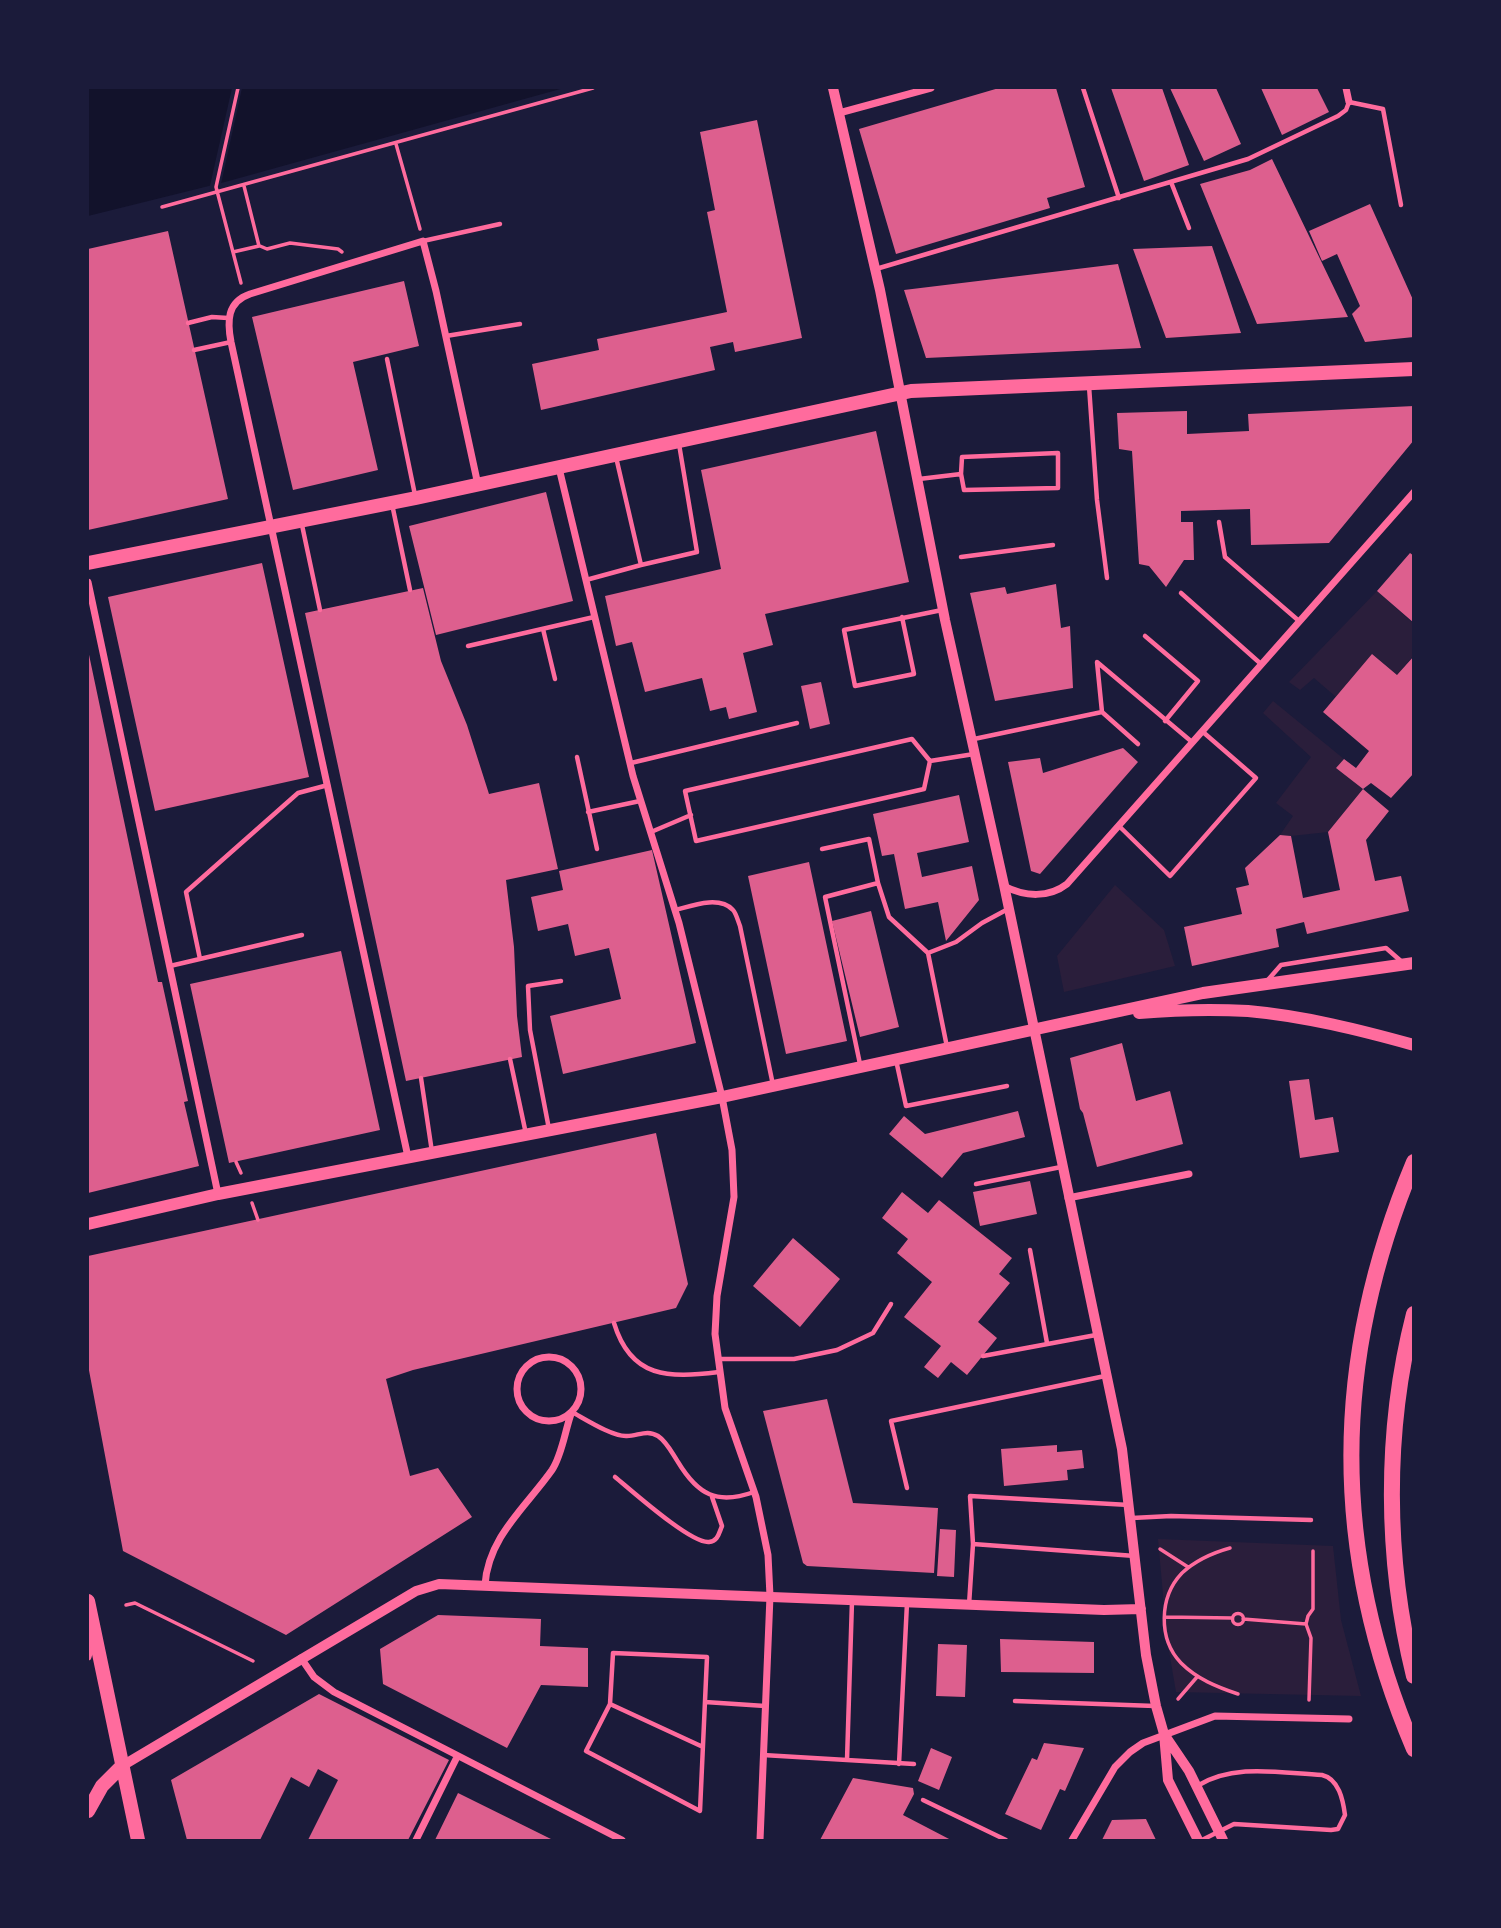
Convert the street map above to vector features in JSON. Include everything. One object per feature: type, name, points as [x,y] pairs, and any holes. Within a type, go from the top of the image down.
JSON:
[{"type":"highway","points":[[1413,1162],[1385,1237],[1367,1306],[1355,1379],[1350,1448],[1353,1513],[1363,1591],[1384,1670],[1413,1749]]},
{"type":"highway","points":[[1413,1314],[1398,1400],[1392,1476],[1398,1591],[1413,1675]]},
{"type":"main road","points":[[88,563],[559,468],[901,392],[936,388],[1413,369]]},
{"type":"main road","points":[[88,1224],[218,1194],[722,1097],[1203,993],[1410,964]]},
{"type":"main road","points":[[1094,1016],[1171,1011],[1251,1012],[1345,1027],[1413,1045]]},
{"type":"main road","points":[[88,1601],[138,1840]]},
{"type":"main road","points":[[88,1811],[102,1786],[122,1766]]},
{"type":"street","points":[[833,88],[875,269],[943,610],[1004,885],[1122,1449],[1141,1609],[1156,1706],[1164,1734],[1168,1780],[1200,1840]]},
{"type":"street","points":[[839,113],[931,88]]},
{"type":"street","points":[[1346,88],[1349,102]]},
{"type":"street","points":[[408,1157],[231,342],[228,318],[234,304],[244,296],[423,241],[478,485]]},
{"type":"street","points":[[559,468],[630,763],[676,910],[730,1134],[734,1182],[732,1213],[717,1296],[715,1334],[729,1421],[754,1492],[768,1555],[770,1596],[760,1840]]},
{"type":"street","points":[[1004,885],[1019,892],[1038,894],[1061,889],[1413,492]]},
{"type":"street","points":[[88,582],[218,1194]]},
{"type":"street","points":[[1068,1198],[1189,1174]]},
{"type":"street","points":[[485,1585],[487,1564],[494,1547],[554,1468],[571,1412],[581,1393],[576,1373],[570,1365],[551,1357],[541,1358],[524,1369],[517,1388],[519,1399],[531,1416],[552,1421],[571,1412]]},
{"type":"street","points":[[122,1766],[416,1591],[439,1584],[1104,1610],[1141,1609]]},
{"type":"street","points":[[88,1657],[93,1628]]},
{"type":"street","points":[[301,1658],[314,1677],[334,1692],[619,1840]]},
{"type":"street","points":[[1072,1840],[1115,1766],[1136,1747],[1164,1734],[1215,1716],[1349,1719]]},
{"type":"street","points":[[1164,1734],[1189,1770],[1220,1836]]},
{"type":"street","points":[[416,1840],[457,1757]]},
{"type":"lane","points":[[1083,88],[1119,198]]},
{"type":"lane","points":[[875,269],[1248,159],[1338,116],[1346,110],[1349,102],[1383,109],[1401,205]]},
{"type":"lane","points":[[1171,182],[1189,228]]},
{"type":"lane","points":[[423,241],[500,224]]},
{"type":"lane","points":[[188,323],[212,317],[228,318]]},
{"type":"lane","points":[[446,336],[520,324]]},
{"type":"lane","points":[[194,350],[231,342]]},
{"type":"lane","points":[[387,359],[416,498]]},
{"type":"lane","points":[[1089,382],[1097,500],[1107,578]]},
{"type":"lane","points":[[586,580],[697,552],[679,441]]},
{"type":"lane","points":[[1058,453],[1058,488],[964,490],[961,474],[962,457],[1058,453]]},
{"type":"lane","points":[[616,455],[641,565]]},
{"type":"lane","points":[[918,479],[961,474]]},
{"type":"lane","points":[[392,503],[410,590]]},
{"type":"lane","points":[[301,521],[320,610]]},
{"type":"lane","points":[[1219,522],[1225,557],[1300,621]]},
{"type":"lane","points":[[961,557],[1053,545]]},
{"type":"lane","points":[[1181,593],[1261,665]]},
{"type":"lane","points":[[902,617],[914,674],[855,686],[844,630],[902,617],[943,610]]},
{"type":"lane","points":[[468,646],[595,616]]},
{"type":"lane","points":[[543,629],[555,679]]},
{"type":"lane","points":[[1145,635],[1198,681],[1165,721]]},
{"type":"lane","points":[[1138,744],[1102,712],[1097,662],[1193,742]]},
{"type":"lane","points":[[972,739],[1102,712]]},
{"type":"lane","points":[[630,763],[797,723]]},
{"type":"lane","points":[[1119,826],[1170,876],[1256,778],[1203,731]]},
{"type":"lane","points":[[912,739],[930,761],[924,789],[696,841],[685,791],[912,739]]},
{"type":"lane","points":[[930,761],[975,754]]},
{"type":"lane","points":[[577,757],[597,849]]},
{"type":"lane","points":[[200,958],[186,892],[298,793],[328,785]]},
{"type":"lane","points":[[589,812],[640,801]]},
{"type":"lane","points":[[651,832],[691,816]]},
{"type":"lane","points":[[822,849],[869,839],[878,883],[889,917],[928,953],[947,1048]]},
{"type":"lane","points":[[861,1067],[825,897],[878,883]]},
{"type":"lane","points":[[676,910],[709,903],[723,904],[733,910],[740,926],[774,1086]]},
{"type":"lane","points":[[928,953],[956,942],[982,923],[1009,909]]},
{"type":"lane","points":[[170,965],[302,935]]},
{"type":"lane","points":[[1265,983],[1281,965],[1386,948],[1410,964]]},
{"type":"lane","points":[[550,1130],[530,1030],[528,986],[561,981]]},
{"type":"lane","points":[[510,1059],[526,1135]]},
{"type":"lane","points":[[896,1059],[906,1106],[1007,1086]]},
{"type":"lane","points":[[421,1078],[432,1153]]},
{"type":"lane","points":[[976,1184],[1062,1167]]},
{"type":"lane","points":[[1030,1250],[1047,1343]]},
{"type":"lane","points":[[718,1359],[794,1359],[837,1350],[873,1333],[891,1304]]},
{"type":"lane","points":[[614,1323],[622,1344],[630,1354],[652,1370],[681,1376],[719,1372]]},
{"type":"lane","points":[[983,1356],[1097,1334]]},
{"type":"lane","points":[[907,1488],[891,1421],[1106,1376]]},
{"type":"lane","points":[[571,1412],[618,1435],[648,1432],[656,1435],[666,1443],[692,1482],[712,1496],[727,1499],[754,1492]]},
{"type":"lane","points":[[615,1476],[685,1533],[702,1541],[711,1542],[718,1538],[723,1526],[712,1496]]},
{"type":"lane","points":[[969,1605],[973,1544],[970,1496],[1130,1505]]},
{"type":"lane","points":[[1131,1518],[1171,1516],[1311,1520]]},
{"type":"lane","points":[[973,1544],[1136,1556]]},
{"type":"lane","points":[[847,1760],[852,1600]]},
{"type":"lane","points":[[899,1764],[907,1602]]},
{"type":"lane","points":[[613,1653],[707,1657],[700,1811],[586,1751],[610,1704],[613,1653]]},
{"type":"lane","points":[[1015,1701],[1156,1706]]},
{"type":"lane","points":[[705,1702],[765,1706]]},
{"type":"lane","points":[[610,1704],[703,1747]]},
{"type":"lane","points":[[763,1755],[914,1764]]},
{"type":"lane","points":[[1196,1787],[1207,1780],[1232,1772],[1322,1775],[1331,1777],[1335,1783],[1345,1815],[1338,1829],[1234,1824],[1220,1836],[1200,1840]]},
{"type":"lane","points":[[923,1800],[1006,1840]]},
{"type":"path","points":[[238,88],[216,187],[238,274]]},
{"type":"path","points":[[162,207],[593,88]]},
{"type":"path","points":[[396,144],[420,229]]},
{"type":"path","points":[[244,186],[259,246]]},
{"type":"path","points":[[233,252],[259,246],[267,250],[290,243],[338,249],[342,252]]},
{"type":"path","points":[[1230,1548],[1204,1557],[1189,1568],[1173,1587],[1164,1617],[1165,1635],[1180,1661],[1198,1676],[1238,1694]]},
{"type":"path","points":[[1160,1549],[1189,1568]]},
{"type":"path","points":[[1309,1700],[1311,1638],[1306,1624],[1313,1609],[1313,1552]]},
{"type":"path","points":[[126,1605],[135,1603],[253,1661]]},
{"type":"path","points":[[1164,1617],[1233,1618],[1235,1624],[1243,1619],[1306,1624]]},
{"type":"path","points":[[1178,1699],[1198,1676]]},
{"type":"shaded area","points":[[88,88],[564,88],[225,182],[88,216]]},
{"type":"shaded area","points":[[1377,591],[1413,623],[1413,656],[1397,675],[1372,654],[1336,697],[1314,678],[1300,690],[1289,682]]},
{"type":"shaded area","points":[[1273,701],[1344,759],[1337,768],[1363,789],[1328,832],[1280,835],[1293,816],[1276,803],[1311,757],[1263,713]]},
{"type":"shaded area","points":[[1115,885],[1164,930],[1175,966],[1064,992],[1057,956]]},
{"type":"shaded area","points":[[1158,1539],[1333,1546],[1341,1620],[1361,1696],[1176,1692],[1167,1639]]},
{"type":"pier","points":[[232,88],[242,88],[221,184],[223,186],[209,190]]},
{"type":"building","points":[[999,88],[1056,88],[1085,187],[1047,198],[1050,208],[896,254],[859,129]]},
{"type":"building","points":[[1111,88],[1162,88],[1189,165],[1144,181]]},
{"type":"building","points":[[1170,88],[1216,88],[1241,144],[1204,161]]},
{"type":"building","points":[[1261,88],[1317,88],[1329,112],[1282,135]]},
{"type":"building","points":[[757,120],[802,338],[735,352],[733,342],[710,347],[715,370],[541,410],[532,364],[599,350],[597,339],[727,312],[707,212],[715,210],[700,132]]},
{"type":"building","points":[[1272,159],[1348,317],[1257,324],[1200,184],[1250,170]]},
{"type":"building","points":[[1370,204],[1414,302],[1414,337],[1365,342],[1352,314],[1360,306],[1337,254],[1322,261],[1309,231]]},
{"type":"building","points":[[168,231],[228,499],[88,530],[88,249]]},
{"type":"building","points":[[1212,246],[1241,333],[1166,338],[1133,249]]},
{"type":"building","points":[[1118,264],[1141,348],[926,358],[904,290]]},
{"type":"building","points":[[404,281],[419,346],[353,362],[378,470],[293,490],[252,317]]},
{"type":"building","points":[[1414,406],[1414,440],[1329,543],[1251,545],[1250,509],[1181,511],[1181,522],[1193,522],[1194,560],[1184,560],[1166,587],[1149,566],[1139,564],[1132,451],[1119,449],[1117,413],[1187,411],[1187,434],[1249,431],[1248,414]]},
{"type":"building","points":[[876,431],[909,582],[765,614],[773,645],[743,653],[757,712],[729,719],[726,707],[710,711],[702,678],[645,692],[632,642],[616,646],[605,596],[721,569],[701,470]]},
{"type":"building","points":[[546,492],[573,601],[436,635],[409,526]]},
{"type":"building","points":[[1410,553],[1414,556],[1414,623],[1377,591]]},
{"type":"building","points":[[262,563],[309,777],[155,811],[108,597]]},
{"type":"building","points":[[1056,584],[1061,628],[1070,626],[1073,688],[995,701],[970,593],[1005,587],[1007,594]]},
{"type":"building","points":[[423,588],[441,661],[467,725],[489,794],[539,783],[558,869],[506,880],[522,1057],[406,1081],[305,613]]},
{"type":"building","points":[[88,650],[158,982],[162,982],[188,1101],[184,1102],[199,1166],[88,1193]]},
{"type":"building","points":[[1372,654],[1397,675],[1414,656],[1414,773],[1391,798],[1371,783],[1363,789],[1336,768],[1344,759],[1356,768],[1369,751],[1323,712]]},
{"type":"building","points":[[821,682],[830,724],[810,729],[801,686]]},
{"type":"building","points":[[1123,748],[1138,762],[1040,874],[1031,871],[1008,762],[1040,758],[1043,773]]},
{"type":"building","points":[[1363,789],[1389,811],[1366,840],[1375,881],[1401,876],[1409,911],[1307,934],[1304,922],[1276,929],[1279,947],[1192,966],[1184,927],[1242,914],[1236,888],[1249,885],[1245,868],[1280,835],[1291,836],[1303,898],[1340,890],[1328,832]]},
{"type":"building","points":[[959,795],[969,842],[917,853],[922,877],[972,866],[979,900],[946,941],[938,902],[905,909],[894,854],[882,856],[873,814]]},
{"type":"building","points":[[652,850],[696,1043],[563,1074],[550,1016],[621,999],[609,948],[575,956],[568,924],[538,931],[531,897],[563,890],[559,871]]},
{"type":"building","points":[[809,862],[847,1041],[786,1054],[748,876]]},
{"type":"building","points":[[871,911],[899,1027],[860,1037],[832,921]]},
{"type":"building","points":[[341,951],[380,1130],[229,1163],[190,984]]},
{"type":"building","points":[[1122,1043],[1136,1101],[1170,1091],[1183,1144],[1097,1167],[1080,1109],[1070,1058]]},
{"type":"building","points":[[1309,1079],[1315,1120],[1333,1117],[1339,1152],[1300,1158],[1289,1081]]},
{"type":"building","points":[[1018,1111],[1025,1137],[963,1153],[942,1178],[889,1134],[904,1116],[925,1134]]},
{"type":"building","points":[[656,1133],[688,1284],[676,1308],[413,1370],[386,1379],[410,1476],[438,1468],[472,1517],[286,1635],[123,1551],[88,1365],[88,1256]]},
{"type":"building","points":[[1030,1181],[1037,1214],[980,1226],[973,1192]]},
{"type":"building","points":[[902,1192],[928,1213],[939,1200],[1012,1258],[999,1274],[1010,1283],[978,1322],[997,1338],[967,1375],[951,1362],[938,1378],[924,1367],[941,1346],[904,1317],[932,1282],[897,1253],[908,1239],[882,1218]]},
{"type":"building","points":[[793,1238],[840,1279],[800,1327],[753,1286]]},
{"type":"building","points":[[827,1399],[853,1503],[938,1508],[934,1573],[807,1566],[803,1563],[763,1411]]},
{"type":"building","points":[[1057,1445],[1057,1452],[1082,1450],[1084,1468],[1067,1470],[1068,1480],[1004,1486],[1001,1449]]},
{"type":"building","points":[[940,1529],[956,1530],[954,1577],[937,1576]]},
{"type":"building","points":[[438,1615],[541,1619],[540,1646],[588,1648],[588,1687],[541,1685],[507,1748],[383,1684],[380,1649]]},
{"type":"building","points":[[1000,1639],[1094,1642],[1094,1673],[1001,1672]]},
{"type":"building","points":[[938,1644],[967,1645],[965,1697],[936,1696]]},
{"type":"building","points":[[319,1694],[449,1760],[408,1840],[308,1840],[338,1780],[318,1769],[309,1787],[291,1777],[260,1840],[187,1840],[171,1780]]},
{"type":"building","points":[[1044,1743],[1084,1748],[1065,1791],[1060,1789],[1041,1830],[1005,1814],[1032,1758],[1037,1760]]},
{"type":"building","points":[[931,1748],[952,1757],[939,1790],[918,1781]]},
{"type":"building","points":[[853,1778],[913,1788],[914,1794],[903,1815],[951,1840],[820,1840]]},
{"type":"building","points":[[458,1793],[553,1840],[435,1840]]},
{"type":"building","points":[[1146,1819],[1156,1840],[1102,1840],[1112,1820]]}]
